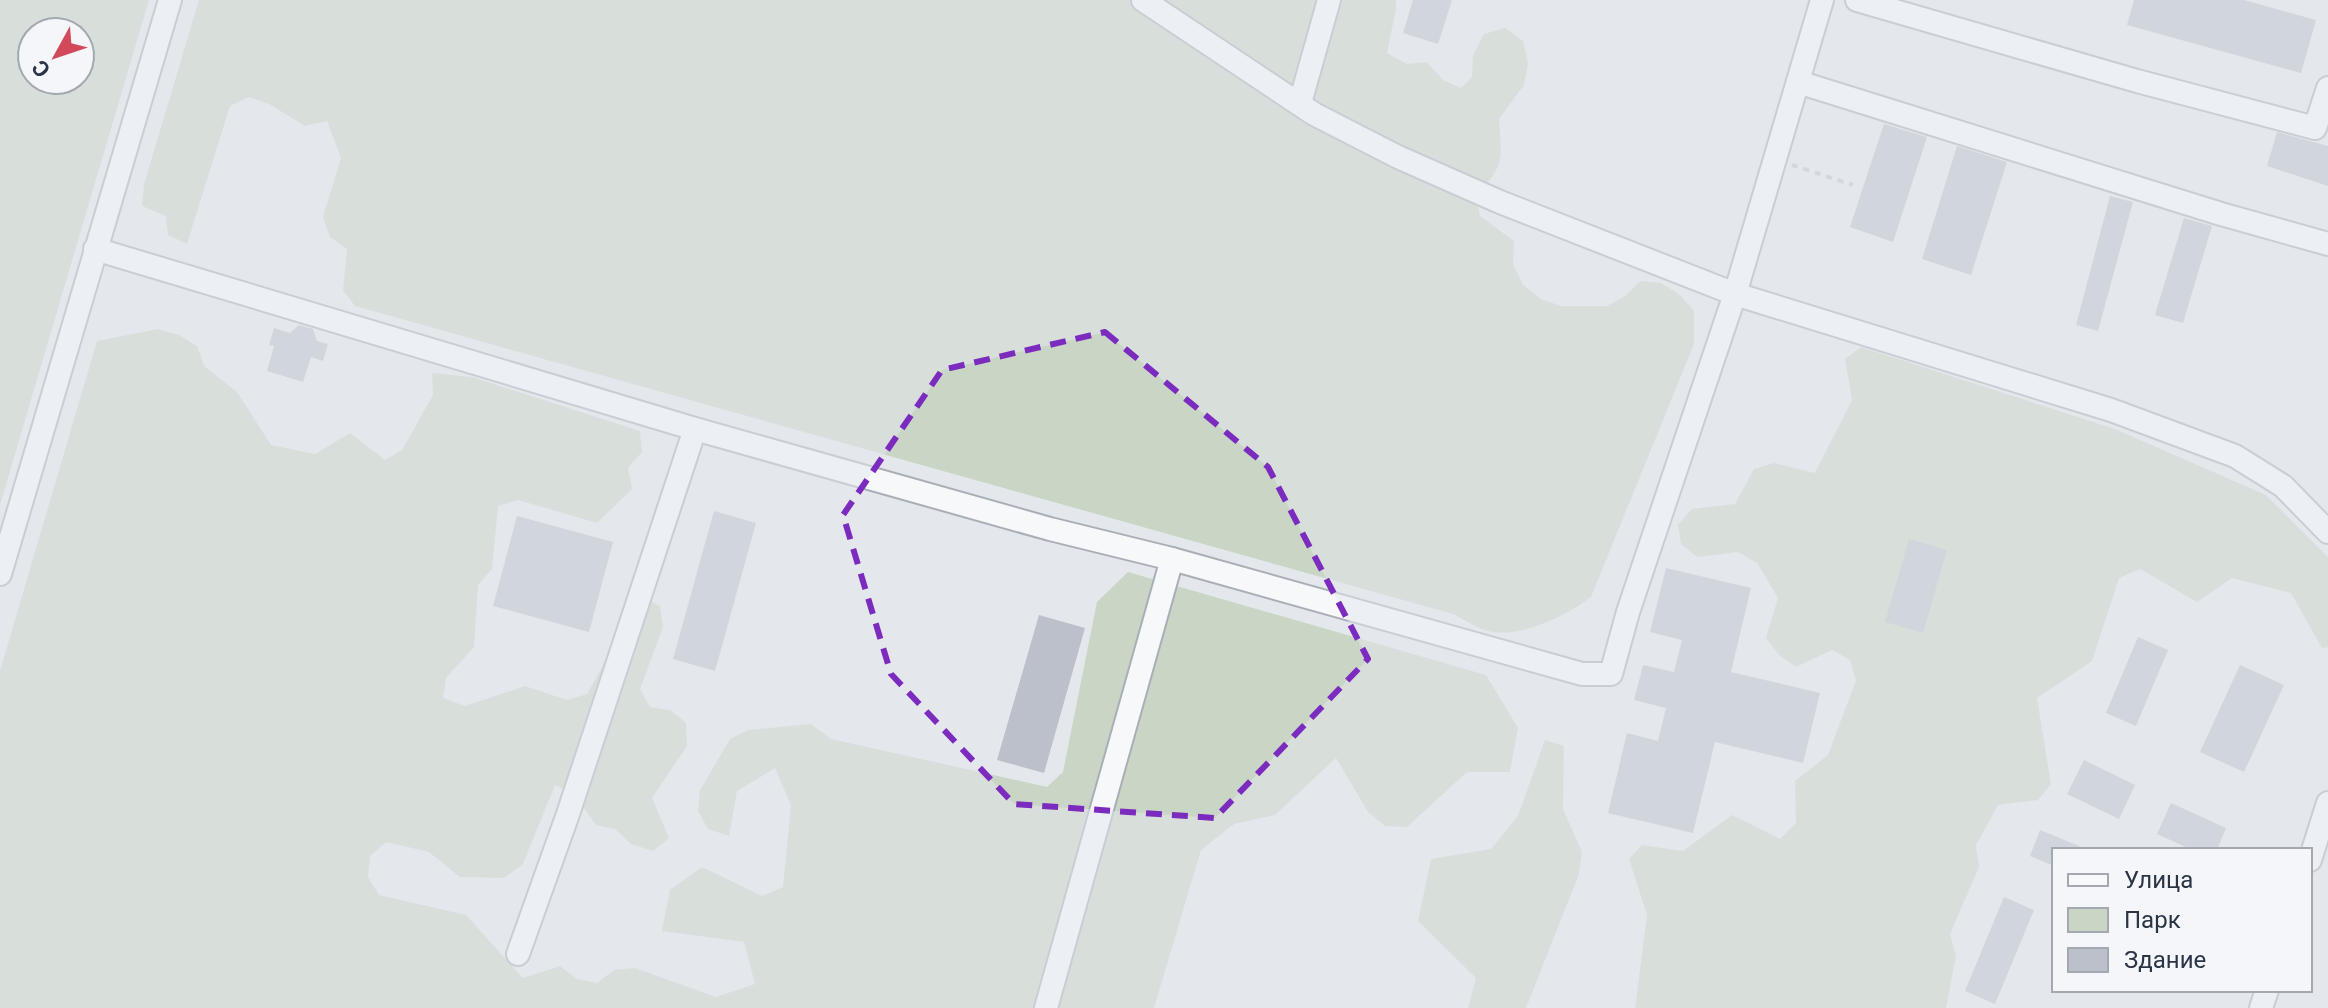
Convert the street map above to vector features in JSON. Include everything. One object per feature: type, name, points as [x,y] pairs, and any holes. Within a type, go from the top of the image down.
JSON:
[{"type":"street","points":[[0,574],[170,0]]},
{"type":"street","points":[[1143,0],[1314,114],[1398,157],[1500,202],[1735,294],[2111,410],[2235,456],[2283,486],[2328,532]]},
{"type":"street","points":[[1300,103],[1329,0]]},
{"type":"street","points":[[95,249],[695,429],[1035,525],[1172,559],[1582,674],[1611,674],[1628,612],[1735,294],[1822,0]]},
{"type":"street","points":[[1857,0],[2137,81],[2315,128],[2328,88]]},
{"type":"street","points":[[1798,82],[2205,209],[2328,244]]},
{"type":"street","points":[[518,954],[573,800],[695,429]]},
{"type":"street","points":[[1046,1008],[1172,559]]},
{"type":"street","points":[[2312,856],[2325,827],[2328,803]]},
{"type":"path","points":[[1775,160],[1853,185]]},
{"type":"highlighted area","points":[[1105,332],[1268,467],[1368,659],[1215,818],[1014,804],[891,674],[843,515],[942,370]]},
{"type":"green space","points":[[0,0],[149,0],[0,505]]},
{"type":"green space","points":[[199,0],[1396,0],[1387,53],[1407,64],[1427,62],[1443,80],[1461,88],[1472,77],[1473,55],[1484,34],[1505,28],[1523,41],[1528,63],[1524,85],[1499,119],[1500,161],[1492,177],[1476,196],[1480,216],[1514,241],[1513,264],[1523,285],[1541,299],[1561,306],[1607,306],[1625,296],[1640,281],[1661,283],[1680,295],[1694,311],[1694,344],[1591,597],[1570,611],[1531,628],[1505,633],[1488,631],[1453,614],[355,306],[343,290],[347,249],[330,237],[323,217],[341,158],[327,121],[305,126],[269,104],[249,97],[230,106],[187,244],[168,235],[166,216],[142,206],[144,184]]},
{"type":"green space","points":[[158,329],[179,335],[197,346],[204,366],[237,392],[271,445],[315,454],[350,433],[385,460],[402,450],[433,395],[432,373],[472,377],[640,431],[642,452],[628,468],[632,489],[597,523],[518,500],[498,506],[492,569],[478,585],[474,647],[446,678],[443,698],[465,706],[525,686],[567,700],[587,694],[641,597],[660,606],[663,627],[640,689],[650,707],[670,710],[686,723],[687,746],[652,798],[669,838],[653,851],[631,844],[615,829],[596,825],[573,793],[555,785],[523,864],[504,878],[460,877],[429,852],[386,842],[370,856],[368,877],[379,895],[466,915],[523,978],[560,966],[577,979],[597,983],[614,970],[635,968],[716,997],[755,984],[744,942],[662,931],[670,890],[702,867],[762,896],[783,887],[791,805],[775,768],[737,791],[729,836],[708,829],[698,811],[700,790],[730,739],[748,730],[811,724],[831,739],[1047,787],[1063,772],[1097,602],[1128,572],[1486,675],[1518,728],[1510,772],[1467,772],[1407,827],[1385,826],[1368,812],[1336,758],[1275,815],[1234,824],[1201,850],[1154,1008],[0,1008],[0,671],[97,341]]},
{"type":"green space","points":[[1861,347],[2115,429],[2266,495],[2328,557],[2328,647],[2322,648],[2291,593],[2232,578],[2197,602],[2140,569],[2119,578],[2092,661],[2037,698],[2051,784],[2038,800],[1998,805],[1976,845],[1979,867],[1950,934],[1956,956],[1946,1008],[1635,1008],[1647,915],[1629,859],[1642,845],[1683,851],[1732,815],[1780,839],[1796,823],[1795,781],[1828,755],[1856,680],[1850,660],[1832,650],[1796,667],[1779,655],[1766,638],[1778,598],[1757,563],[1738,552],[1697,557],[1681,544],[1678,525],[1692,509],[1735,504],[1754,469],[1774,463],[1815,473],[1852,400],[1845,359]]},
{"type":"green space","points":[[1545,740],[1564,746],[1563,809],[1582,852],[1579,874],[1526,1008],[1468,1008],[1476,978],[1418,921],[1431,859],[1491,849],[1518,816]]},
{"type":"building","points":[[1413,0],[1452,0],[1438,44],[1403,33]]},
{"type":"building","points":[[2134,0],[2244,0],[2316,20],[2301,73],[2127,25]]},
{"type":"building","points":[[1884,124],[1927,137],[1893,242],[1850,227]]},
{"type":"building","points":[[2277,132],[2328,146],[2328,186],[2267,166]]},
{"type":"building","points":[[1957,146],[2007,162],[1971,275],[1922,259]]},
{"type":"building","points":[[2110,196],[2133,202],[2098,331],[2076,325]]},
{"type":"building","points":[[2184,218],[2212,226],[2183,323],[2155,315]]},
{"type":"building","points":[[299,325],[313,329],[317,341],[328,344],[323,361],[311,357],[303,382],[267,371],[274,346],[269,345],[274,328],[290,333]]},
{"type":"building","points":[[714,511],[756,523],[715,671],[673,659]]},
{"type":"building","points":[[517,516],[613,542],[589,632],[493,606]]},
{"type":"building","points":[[1909,539],[1947,550],[1923,633],[1885,622]]},
{"type":"building","points":[[1666,568],[1751,588],[1731,672],[1820,693],[1803,763],[1715,742],[1693,833],[1608,813],[1627,733],[1658,741],[1666,708],[1634,700],[1643,665],[1674,672],[1682,640],[1650,632]]},
{"type":"building","points":[[1039,615],[1085,628],[1044,773],[997,760]]},
{"type":"building","points":[[2138,637],[2168,650],[2136,726],[2106,713]]},
{"type":"building","points":[[2240,665],[2284,685],[2244,772],[2200,752]]},
{"type":"building","points":[[2084,760],[2135,785],[2119,819],[2067,794]]},
{"type":"building","points":[[2171,803],[2226,828],[2218,848],[2188,848],[2157,834]]},
{"type":"building","points":[[2040,830],[2084,848],[2052,848],[2052,865],[2030,856]]},
{"type":"building","points":[[2004,897],[2034,910],[1995,1004],[1965,991]]}]
